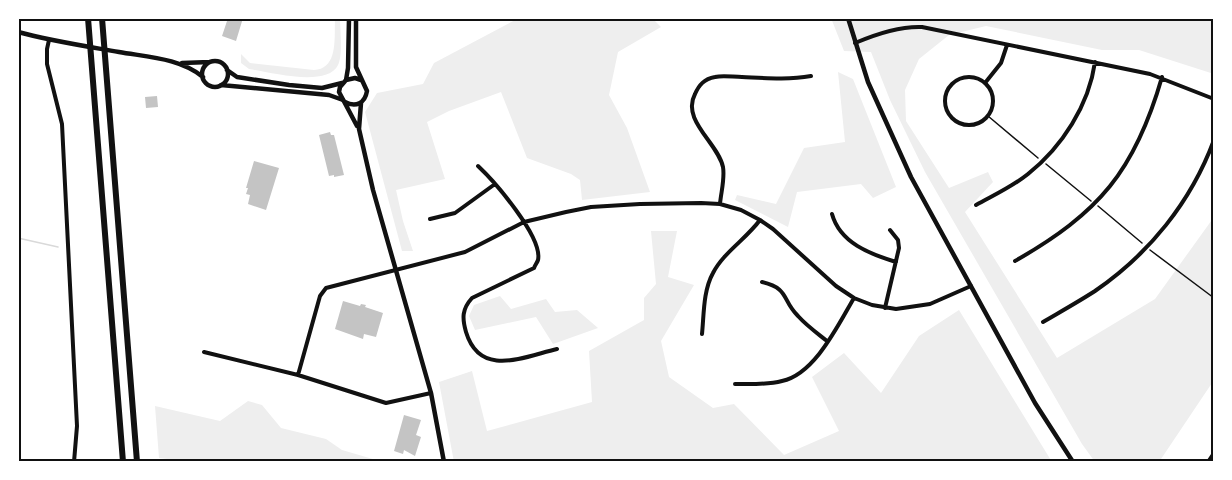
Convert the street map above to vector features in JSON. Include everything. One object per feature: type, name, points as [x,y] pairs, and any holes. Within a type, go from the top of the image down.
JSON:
[{"type":"highway","points":[[88,18],[123,462]]},
{"type":"highway","points":[[102,18],[137,462]]},
{"type":"street","points":[[349,18],[348,68],[339,92],[359,129],[372,190],[431,393],[444,462]]},
{"type":"street","points":[[356,18],[356,67],[366,86],[366,95],[361,103],[359,129]]},
{"type":"street","points":[[848,18],[882,117],[911,177],[1035,403],[1073,462]]},
{"type":"street","points":[[855,43],[875,35],[909,27],[953,32],[1162,77],[1214,99]]},
{"type":"street","points":[[18,32],[49,40],[179,63],[194,69],[211,86],[329,95],[353,105],[361,103]]},
{"type":"street","points":[[49,40],[47,64],[62,124],[77,426],[74,462]]},
{"type":"street","points":[[985,83],[1001,63],[1007,45]]},
{"type":"street","points":[[179,63],[219,61],[237,78],[289,85],[322,88],[355,78],[363,82]]},
{"type":"street","points":[[203,77],[204,67],[210,62]]},
{"type":"street","points":[[976,205],[1014,184],[1042,161],[1062,139],[1082,107],[1091,86],[1095,62]]},
{"type":"street","points":[[221,85],[227,79],[228,70]]},
{"type":"street","points":[[720,204],[722,165],[714,146],[693,116],[691,106],[699,85],[716,76],[794,79],[811,76]]},
{"type":"street","points":[[1015,261],[1050,240],[1109,189],[1136,149],[1153,109],[1162,77]]},
{"type":"street","points":[[961,79],[977,79],[985,83],[993,98],[988,116],[982,121],[967,125],[952,118],[945,104],[949,89],[961,79]]},
{"type":"street","points":[[1043,322],[1096,290],[1148,248],[1186,198],[1203,168],[1214,140]]},
{"type":"street","points":[[478,166],[524,222],[538,251],[538,260],[534,268],[472,298],[466,305],[462,314],[472,348],[484,358],[498,362],[557,349]]},
{"type":"street","points":[[430,219],[455,213],[495,184]]},
{"type":"street","points":[[298,375],[320,296],[326,288],[465,252],[524,222],[591,207],[640,204],[720,204],[741,210],[760,220],[788,242],[836,286],[854,298],[885,308],[896,309],[930,304],[972,286]]},
{"type":"street","points":[[832,214],[839,232],[854,244],[875,255],[896,262]]},
{"type":"street","points":[[702,334],[708,288],[714,271],[760,220]]},
{"type":"street","points":[[885,308],[899,248],[898,240],[890,230]]},
{"type":"street","points":[[762,282],[774,285],[784,293],[796,315],[827,341]]},
{"type":"street","points":[[735,384],[782,381],[793,377],[812,362],[854,298]]},
{"type":"street","points":[[204,352],[298,375],[386,403],[431,393]]},
{"type":"street","points":[[1208,462],[1214,453]]},
{"type":"path","points":[[988,116],[1148,248],[1214,298]]},
{"type":"shaded area","points":[[335,18],[340,18],[341,49],[340,61],[332,72],[322,76],[297,77],[249,69],[241,63],[241,54],[250,63],[314,70],[322,68],[328,64],[334,50]]},
{"type":"shaded area","points":[[519,18],[652,18],[661,27],[618,52],[609,95],[627,128],[650,192],[582,200],[580,180],[571,174],[527,158],[501,92],[449,111],[427,122],[445,179],[396,190],[413,251],[402,251],[365,112],[377,93],[423,84],[434,63]]},
{"type":"shaded area","points":[[831,18],[1214,18],[1214,74],[1139,50],[1102,50],[986,26],[949,35],[919,59],[905,90],[906,121],[949,188],[988,172],[993,182],[965,212],[1057,358],[1155,299],[1214,217],[1214,380],[1159,462],[1095,462],[1082,444],[925,172],[890,100],[871,52],[844,51]]},
{"type":"shaded area","points":[[838,72],[853,79],[896,187],[873,198],[861,184],[797,192],[788,227],[735,200],[737,195],[776,204],[804,148],[845,142]]},
{"type":"shaded area","points":[[651,231],[677,231],[668,277],[694,285],[661,341],[669,377],[713,408],[734,404],[784,455],[839,431],[812,377],[844,353],[881,393],[919,336],[959,310],[1052,462],[454,462],[439,382],[472,371],[487,431],[592,402],[589,351],[644,320],[644,298],[656,284]]},
{"type":"shaded area","points":[[500,296],[511,309],[546,299],[555,312],[577,310],[598,328],[553,344],[536,317],[475,330],[469,316],[474,305]]},
{"type":"shaded area","points":[[248,401],[262,405],[281,428],[326,439],[342,450],[383,462],[192,462],[159,458],[155,406],[220,421]]},
{"type":"building","points":[[228,18],[243,18],[236,41],[222,36]]},
{"type":"building","points":[[157,96],[158,107],[146,108],[145,97]]},
{"type":"building","points":[[330,132],[334,135],[344,175],[329,176],[319,135]]},
{"type":"building","points":[[254,161],[279,168],[266,210],[248,204],[250,195],[246,194],[248,188],[246,188]]},
{"type":"building","points":[[343,301],[360,306],[361,304],[366,305],[365,307],[383,313],[376,337],[364,334],[363,339],[335,329]]},
{"type":"building","points":[[404,415],[421,420],[416,435],[421,437],[415,456],[404,450],[403,454],[394,451]]},
{"type":"waterway","points":[[18,238],[58,247]]}]
